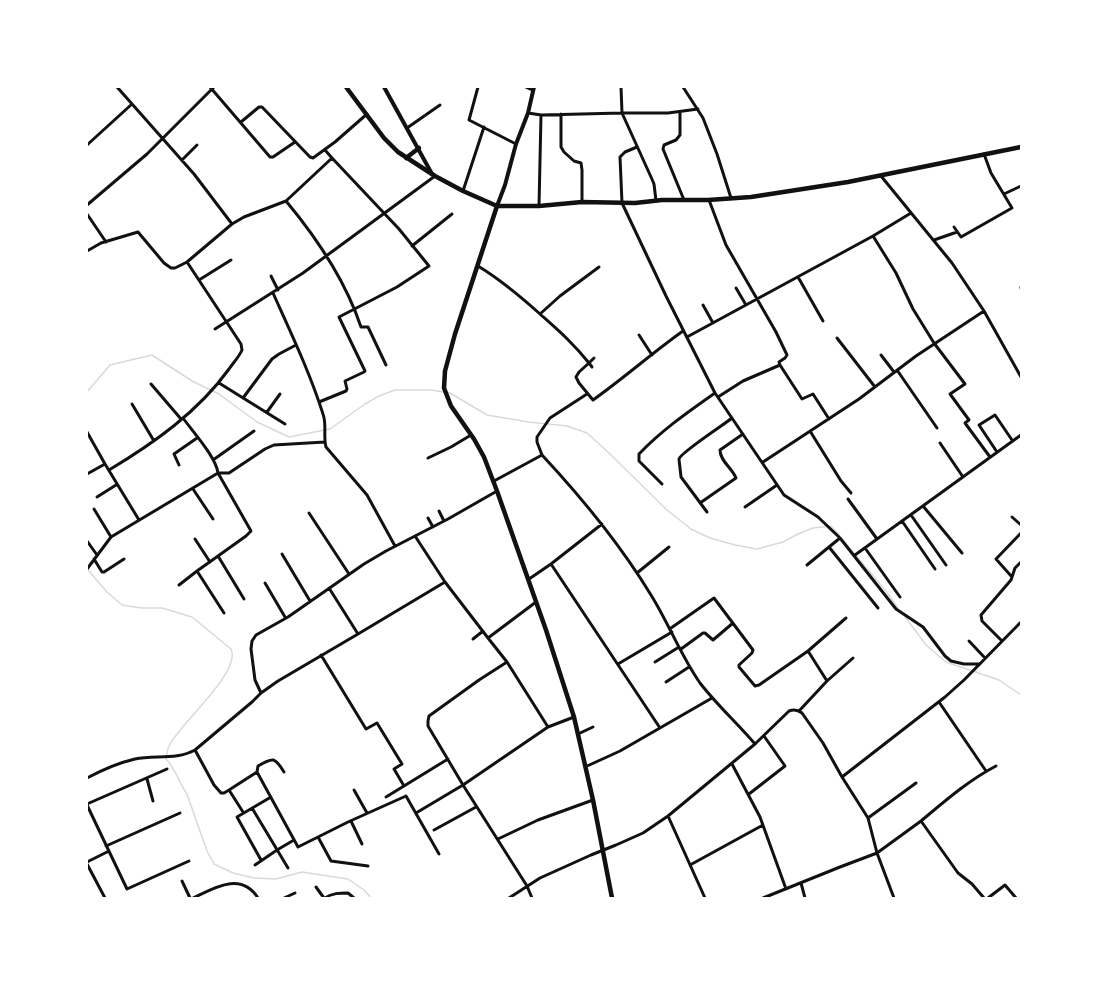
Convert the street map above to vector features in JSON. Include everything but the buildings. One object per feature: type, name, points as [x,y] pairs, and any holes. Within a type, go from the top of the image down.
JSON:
[{"type":"main road","points":[[346,87],[391,146],[406,158],[463,191],[497,207],[582,202],[709,200],[779,193],[881,176],[1021,147]]},
{"type":"main road","points":[[384,87],[434,175]]},
{"type":"main road","points":[[534,88],[528,113],[516,144],[505,185],[447,362],[444,388],[451,406],[484,457],[529,579],[574,717],[612,898]]},
{"type":"main road","points":[[406,158],[419,148]]},
{"type":"street","points":[[117,87],[182,160],[232,224]]},
{"type":"street","points":[[477,87],[468,119],[516,144]]},
{"type":"street","points":[[526,87],[534,88]]},
{"type":"street","points":[[621,87],[622,113],[654,184],[656,201]]},
{"type":"street","points":[[683,87],[703,118],[731,198]]},
{"type":"street","points":[[87,205],[138,161],[212,88],[270,157],[295,142]]},
{"type":"street","points":[[87,145],[133,104]]},
{"type":"street","points":[[407,128],[440,105]]},
{"type":"street","points":[[241,123],[259,107],[262,107],[312,158],[325,150],[367,114]]},
{"type":"street","points":[[528,113],[541,115],[680,112],[698,109]]},
{"type":"street","points":[[680,112],[680,135],[665,144],[663,148],[684,200]]},
{"type":"street","points":[[561,114],[561,147],[574,161],[581,163],[582,202]]},
{"type":"street","points":[[539,206],[541,115]]},
{"type":"street","points":[[463,191],[484,127]]},
{"type":"street","points":[[182,160],[197,146]]},
{"type":"street","points":[[637,147],[620,157],[622,202],[715,393],[784,495],[818,517],[840,538],[856,554],[885,597],[896,609],[923,627],[939,650],[951,661],[980,664]]},
{"type":"street","points":[[319,402],[346,391],[345,381],[365,370],[339,318],[429,267],[325,150]]},
{"type":"street","points":[[954,227],[961,237],[1012,207],[991,173],[984,154]]},
{"type":"street","points":[[87,251],[106,242],[138,232],[164,262],[171,268],[175,268],[187,262],[232,224],[286,201],[332,158]]},
{"type":"street","points":[[214,329],[278,290],[434,175]]},
{"type":"street","points":[[881,176],[952,263],[984,311],[1021,375]]},
{"type":"street","points":[[1004,194],[1021,186]]},
{"type":"street","points":[[709,200],[726,245],[786,353],[780,365],[743,381],[718,397]]},
{"type":"street","points":[[286,201],[298,215],[346,291],[361,327],[368,327],[386,365]]},
{"type":"street","points":[[687,337],[911,213]]},
{"type":"street","points":[[87,214],[106,242]]},
{"type":"street","points":[[412,246],[452,214]]},
{"type":"street","points":[[934,240],[957,232]]},
{"type":"street","points":[[873,236],[934,343],[965,384],[950,394],[969,420],[965,423],[990,457]]},
{"type":"street","points":[[199,280],[231,260]]},
{"type":"street","points":[[109,470],[141,451],[182,419],[217,385],[242,350],[187,262]]},
{"type":"street","points":[[478,266],[525,298],[575,345],[592,367]]},
{"type":"street","points":[[540,314],[599,267]]},
{"type":"street","points":[[271,276],[278,290]]},
{"type":"street","points":[[798,277],[823,321]]},
{"type":"street","points":[[736,288],[746,305]]},
{"type":"street","points":[[273,293],[319,402],[326,424],[325,442],[329,451],[366,495],[395,546]]},
{"type":"street","points":[[703,305],[713,323]]},
{"type":"street","points":[[763,462],[984,311]]},
{"type":"street","points":[[594,358],[576,377],[593,400],[683,331]]},
{"type":"street","points":[[639,335],[652,355]]},
{"type":"street","points":[[837,338],[874,387]]},
{"type":"street","points":[[243,398],[272,359],[296,345]]},
{"type":"street","points":[[881,355],[896,371],[938,428]]},
{"type":"street","points":[[780,365],[801,398],[813,394],[829,419]]},
{"type":"street","points":[[152,384],[213,460],[251,531],[179,585]]},
{"type":"street","points":[[217,385],[285,424]]},
{"type":"street","points":[[662,484],[639,461],[639,454],[672,424],[715,393]]},
{"type":"street","points":[[267,412],[280,394]]},
{"type":"street","points":[[587,394],[550,418],[539,434],[537,442],[543,455],[602,524],[637,573],[671,630],[689,666],[712,698],[755,744]]},
{"type":"street","points":[[132,404],[154,441]]},
{"type":"street","points":[[997,452],[979,425],[995,415],[1012,441]]},
{"type":"street","points":[[707,512],[681,477],[679,458],[689,448],[732,418]]},
{"type":"street","points":[[213,460],[254,431]]},
{"type":"street","points":[[810,431],[851,493]]},
{"type":"street","points":[[87,432],[139,520]]},
{"type":"street","points":[[700,503],[736,478],[719,453],[743,434]]},
{"type":"street","points":[[428,458],[471,435]]},
{"type":"street","points":[[856,554],[1021,435]]},
{"type":"street","points":[[179,465],[174,454],[197,438]]},
{"type":"street","points":[[87,569],[111,537],[218,473],[229,473],[265,448],[274,445],[325,442]]},
{"type":"street","points":[[940,443],[963,477]]},
{"type":"street","points":[[494,481],[543,455]]},
{"type":"street","points":[[87,474],[105,464]]},
{"type":"street","points":[[97,496],[117,485]]},
{"type":"street","points":[[745,507],[777,485]]},
{"type":"street","points":[[193,489],[213,519]]},
{"type":"street","points":[[261,693],[255,680],[251,650],[252,641],[256,635],[286,618],[349,574],[395,546],[498,491]]},
{"type":"street","points":[[848,499],[877,539]]},
{"type":"street","points":[[923,506],[962,553]]},
{"type":"street","points":[[94,509],[111,537]]},
{"type":"street","points":[[439,511],[444,521]]},
{"type":"street","points":[[309,513],[349,574]]},
{"type":"street","points":[[911,514],[946,565]]},
{"type":"street","points":[[1012,517],[1021,525]]},
{"type":"street","points":[[428,518],[433,527]]},
{"type":"street","points":[[1017,522],[1021,518]]},
{"type":"street","points":[[902,521],[934,569]]},
{"type":"street","points":[[529,579],[602,524]]},
{"type":"street","points":[[1013,577],[996,559],[1021,533]]},
{"type":"street","points":[[415,536],[444,582],[507,662],[548,727]]},
{"type":"street","points":[[807,566],[840,538]]},
{"type":"street","points":[[195,539],[210,562]]},
{"type":"street","points":[[87,541],[100,570],[104,572],[124,559]]},
{"type":"street","points":[[637,573],[669,547]]},
{"type":"street","points":[[829,547],[878,608]]},
{"type":"street","points":[[865,548],[900,597]]},
{"type":"street","points":[[282,554],[310,601]]},
{"type":"street","points":[[218,556],[244,599]]},
{"type":"street","points":[[1002,641],[980,618],[1013,577],[1015,568],[1021,562]]},
{"type":"street","points":[[551,564],[660,728]]},
{"type":"street","points":[[197,571],[224,613]]},
{"type":"street","points":[[87,778],[135,759],[185,755],[195,750],[278,681],[444,582]]},
{"type":"street","points":[[265,583],[286,618]]},
{"type":"street","points":[[329,588],[358,634]]},
{"type":"street","points":[[618,664],[671,630],[713,598],[753,650],[739,667],[755,686],[808,651],[846,618]]},
{"type":"street","points":[[488,638],[536,602]]},
{"type":"street","points":[[655,662],[703,633],[713,640],[733,623]]},
{"type":"street","points":[[842,777],[939,702],[1020,624]]},
{"type":"street","points":[[473,639],[483,631]]},
{"type":"street","points":[[969,641],[985,658]]},
{"type":"street","points":[[808,651],[827,681]]},
{"type":"street","points":[[321,655],[366,729],[376,723],[402,764],[394,769],[404,786]]},
{"type":"street","points":[[799,711],[853,658]]},
{"type":"street","points":[[507,662],[429,716],[428,726],[476,807],[527,886],[532,898]]},
{"type":"street","points":[[666,682],[689,666]]},
{"type":"street","points":[[585,768],[620,751],[712,698]]},
{"type":"street","points":[[939,702],[986,771]]},
{"type":"street","points":[[509,898],[540,878],[644,832],[668,816],[755,744],[789,711],[793,710],[799,711],[823,743],[868,818],[877,854],[894,898]]},
{"type":"street","points":[[416,813],[463,785],[548,727],[574,717]]},
{"type":"street","points":[[578,734],[593,727]]},
{"type":"street","points":[[748,794],[784,766],[764,735]]},
{"type":"street","points":[[195,750],[214,785],[221,793],[257,772]]},
{"type":"street","points":[[284,772],[278,763],[271,759],[258,766],[257,772],[298,847],[406,796],[439,854]]},
{"type":"street","points":[[386,797],[448,759]]},
{"type":"street","points":[[731,764],[763,825],[786,889]]},
{"type":"street","points":[[763,898],[877,854],[986,771],[996,766]]},
{"type":"street","points":[[167,769],[87,804],[125,887],[128,889],[189,861]]},
{"type":"street","points":[[147,778],[153,801]]},
{"type":"street","points":[[868,818],[916,783]]},
{"type":"street","points":[[229,790],[243,812]]},
{"type":"street","points":[[354,790],[367,813]]},
{"type":"street","points":[[261,860],[237,819],[243,812],[271,797]]},
{"type":"street","points":[[497,840],[538,820],[593,800]]},
{"type":"street","points":[[434,830],[476,807]]},
{"type":"street","points":[[252,808],[288,868]]},
{"type":"street","points":[[106,846],[180,813]]},
{"type":"street","points":[[668,816],[705,898]]},
{"type":"street","points":[[351,821],[362,844]]},
{"type":"street","points":[[921,821],[958,873],[986,898],[1005,885],[1016,898]]},
{"type":"street","points":[[690,865],[763,825]]},
{"type":"street","points":[[318,837],[332,861],[368,866]]},
{"type":"street","points":[[255,865],[294,840]]},
{"type":"street","points":[[105,898],[87,863],[109,851]]},
{"type":"street","points":[[183,881],[191,898],[232,882],[254,891],[258,898]]},
{"type":"street","points":[[801,883],[805,898]]},
{"type":"street","points":[[316,887],[325,898],[339,893],[348,893],[354,898]]},
{"type":"street","points":[[284,898],[295,893]]},
{"type":"waterway","points":[[87,392],[110,365],[152,355],[192,381],[219,394],[257,422],[289,437],[330,429],[365,404],[395,390],[431,390],[450,393],[487,415],[567,426],[587,433],[667,510],[691,529],[710,538],[757,549],[783,542],[813,528],[831,526],[840,536]]},
{"type":"waterway","points":[[843,540],[898,608]]},
{"type":"waterway","points":[[88,570],[122,605],[162,608],[192,617],[231,649],[232,659],[227,671],[208,698],[175,736],[168,748],[166,759],[187,794],[207,851],[214,864],[233,873],[254,878],[276,879],[302,872],[348,879],[371,898]]},
{"type":"waterway","points":[[905,617],[927,646],[946,662],[999,680],[1021,695]]}]
